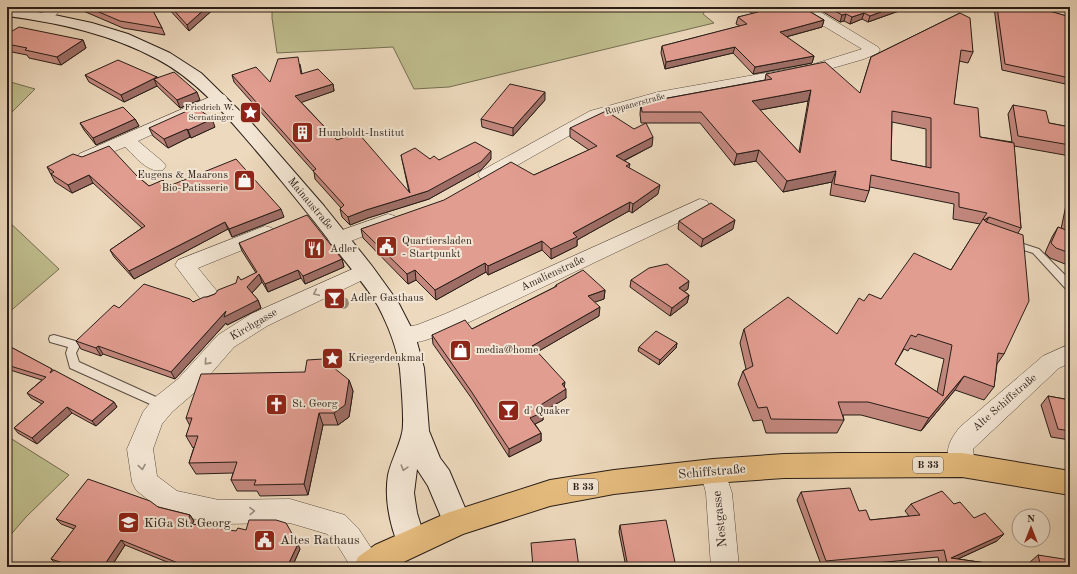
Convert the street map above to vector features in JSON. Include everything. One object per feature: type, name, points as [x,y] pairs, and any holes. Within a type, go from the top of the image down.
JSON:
[{"type":"main road","name":"Mainaustraße","points":[[7,12],[41,11],[116,34],[153,50],[195,76],[219,98],[244,125],[309,215],[338,239],[364,271],[387,302],[403,335],[412,368],[416,431],[402,474],[400,492],[410,542]]},
{"type":"main road","points":[[416,431],[429,465],[439,479],[457,522]]},
{"type":"main road","name":"Schiffstraße","points":[[368,567],[410,542],[457,522],[550,493],[614,482],[713,471],[791,466],[962,465],[1070,483]]},
{"type":"street","name":"Ruppanerstraße","points":[[471,185],[596,114],[658,97],[812,70],[859,56],[873,50],[802,7]]},
{"type":"street","points":[[85,158],[219,98]]},
{"type":"street","points":[[126,139],[156,166]]},
{"type":"street","name":"Amalienstraße","points":[[403,335],[420,333],[453,320],[700,205]]},
{"type":"street","points":[[338,239],[402,215]]},
{"type":"street","points":[[210,296],[185,265],[281,227]]},
{"type":"street","name":"Kirchgasse","points":[[364,271],[259,320],[226,341],[186,386],[163,405],[152,419],[140,449],[144,482],[171,502],[218,512],[290,511],[335,524],[348,537],[368,567]]},
{"type":"street","name":"Alte Schiffstraße","points":[[962,465],[960,446],[969,435],[1051,362],[1070,353]]},
{"type":"street","name":"Nestgasse","points":[[713,471],[719,492],[725,567]]},
{"type":"lane","points":[[1002,240],[1036,252],[1070,286]]},
{"type":"lane","points":[[54,339],[75,345],[71,353],[74,365],[163,405]]},
{"type":"shaded area","points":[[272,7],[707,7],[703,14],[714,23],[449,87],[414,89],[393,47],[277,53]]},
{"type":"shaded area","points":[[7,81],[35,89],[13,111],[7,114]]},
{"type":"shaded area","points":[[7,220],[59,269],[7,314]]},
{"type":"shaded area","points":[[7,436],[69,475],[26,517],[7,539]]},
{"type":"building","points":[[87,7],[151,7],[162,28],[120,21]]},
{"type":"building","points":[[171,7],[207,7],[187,25]]},
{"type":"building","points":[[754,7],[802,7],[824,20],[780,32],[814,56],[755,67],[735,47],[666,62],[662,46],[747,24],[738,17],[758,12]]},
{"type":"building","points":[[828,7],[894,7],[870,16],[864,13],[852,17],[846,14],[842,15]]},
{"type":"building","points":[[997,7],[1036,7],[1070,17],[1070,78],[1005,64]]},
{"type":"building","points":[[960,13],[970,18],[973,52],[961,50],[954,104],[978,108],[980,137],[1014,143],[1021,228],[989,217],[984,220],[983,219],[987,213],[959,207],[959,193],[871,175],[869,191],[834,184],[836,171],[787,181],[759,150],[737,154],[701,112],[642,112],[641,103],[772,79],[766,74],[825,62],[860,93],[871,57]],"holes":[[[811,90],[800,153],[752,101]],[[892,111],[931,118],[931,168],[891,160]]]},
{"type":"building","points":[[19,27],[83,40],[57,57],[25,50],[27,48],[7,44],[7,34]]},
{"type":"building","points":[[298,57],[301,74],[318,69],[333,84],[295,96],[337,140],[354,134],[359,134],[410,193],[401,155],[415,148],[430,159],[434,156],[439,160],[475,142],[491,151],[481,162],[428,191],[348,217],[340,209],[344,205],[313,171],[316,169],[232,75],[256,67],[270,82],[278,59]]},
{"type":"building","points":[[118,60],[157,77],[121,95],[85,75]]},
{"type":"building","points":[[174,72],[197,92],[177,100],[154,79]]},
{"type":"building","points":[[510,84],[545,92],[513,128],[481,119]]},
{"type":"building","points":[[1013,105],[1046,111],[1049,123],[1070,127],[1070,145],[1018,136]]},
{"type":"building","points":[[123,107],[135,119],[93,138],[80,123]]},
{"type":"building","points":[[196,107],[212,119],[164,139],[149,128]]},
{"type":"building","points":[[606,111],[634,129],[646,123],[653,137],[616,156],[630,164],[626,166],[660,185],[633,204],[630,202],[573,233],[577,237],[551,249],[542,241],[488,266],[485,263],[435,290],[415,270],[407,274],[361,229],[444,200],[511,162],[534,175],[597,146],[570,128]]},
{"type":"building","points":[[109,146],[137,176],[149,186],[163,180],[169,186],[236,159],[281,209],[229,229],[225,222],[129,271],[110,250],[145,226],[89,175],[68,185],[51,174],[54,172],[47,167],[73,154],[82,157]]},
{"type":"building","points":[[711,203],[735,220],[703,239],[679,221]]},
{"type":"building","points":[[1070,207],[1070,253],[1056,248],[1051,243],[1058,227],[1066,230]]},
{"type":"building","points":[[307,215],[342,259],[303,276],[298,270],[265,284],[259,274],[247,287],[258,300],[224,317],[226,311],[171,372],[98,346],[96,348],[76,341],[114,305],[119,308],[144,284],[190,299],[193,302],[215,294],[218,290],[236,283],[238,276],[241,280],[257,272],[239,243]]},
{"type":"building","points":[[983,219],[986,222],[1023,235],[1029,301],[1004,354],[998,353],[994,387],[964,376],[929,418],[868,402],[838,402],[844,420],[771,419],[767,407],[758,408],[743,371],[753,366],[744,329],[788,297],[837,334],[859,298],[864,301],[869,294],[881,299],[914,253],[951,270]],"holes":[[[918,334],[952,345],[943,396],[895,364],[911,335],[916,337]]]},
{"type":"building","points":[[667,264],[689,281],[679,288],[689,295],[672,308],[631,280],[649,268]]},
{"type":"building","points":[[583,270],[605,290],[588,296],[600,307],[532,346],[565,382],[562,384],[566,389],[539,406],[543,412],[530,418],[541,433],[509,449],[432,335],[465,320],[472,329],[557,286],[556,285]]},
{"type":"building","points":[[656,331],[677,343],[660,360],[639,347]]},
{"type":"building","points":[[7,345],[52,369],[50,373],[54,370],[114,402],[92,421],[67,407],[32,438],[14,428],[44,402],[27,393],[46,377],[7,365]]},
{"type":"building","points":[[323,359],[349,380],[345,405],[334,413],[319,413],[304,484],[254,485],[256,480],[231,480],[237,462],[189,463],[198,436],[186,436],[192,418],[186,418],[201,374],[305,372],[307,360]]},
{"type":"building","points":[[1048,396],[1070,400],[1070,431],[1058,429]]},
{"type":"building","name":"KiGa St. Georg","points":[[88,479],[150,501],[158,507],[190,515],[186,523],[236,531],[238,528],[246,530],[249,520],[276,520],[286,523],[298,544],[287,567],[176,567],[178,563],[121,540],[103,567],[75,567],[51,559],[76,526],[56,519]]},
{"type":"building","points":[[850,488],[859,511],[866,510],[870,520],[920,515],[911,504],[942,491],[954,504],[960,502],[974,518],[985,513],[1004,534],[951,558],[1014,567],[948,567],[944,550],[826,561],[801,492]]},
{"type":"building","points":[[666,520],[676,567],[628,567],[620,525]]},
{"type":"building","points":[[575,539],[579,567],[533,567],[531,543]]},
{"type":"building","points":[[1038,555],[1070,560],[1070,567],[1041,567]]},
{"type":"place","name":"Friedrich W. Sernatinger","points":[[250,112]]},
{"type":"place","name":"Humboldt-Institut","points":[[302,133]]},
{"type":"place","name":"Eugens & Maarons Bio-Patisserie","points":[[244,181]]},
{"type":"place","name":"Quartiersladen - Startpunkt","points":[[387,247]]},
{"type":"place","name":"Adler","points":[[315,249]]},
{"type":"place","name":"Adler Gasthaus","points":[[335,298]]},
{"type":"place","name":"media@home","points":[[460,350]]},
{"type":"place","name":"Kriegerdenkmal","points":[[332,358]]},
{"type":"place","name":"St. Georg","points":[[276,404]]},
{"type":"place","name":"d' Quaker","points":[[508,411]]},
{"type":"place","name":"KiGa St. Georg","points":[[128,523]]},
{"type":"place","name":"Altes Rathaus","points":[[264,540]]}]
